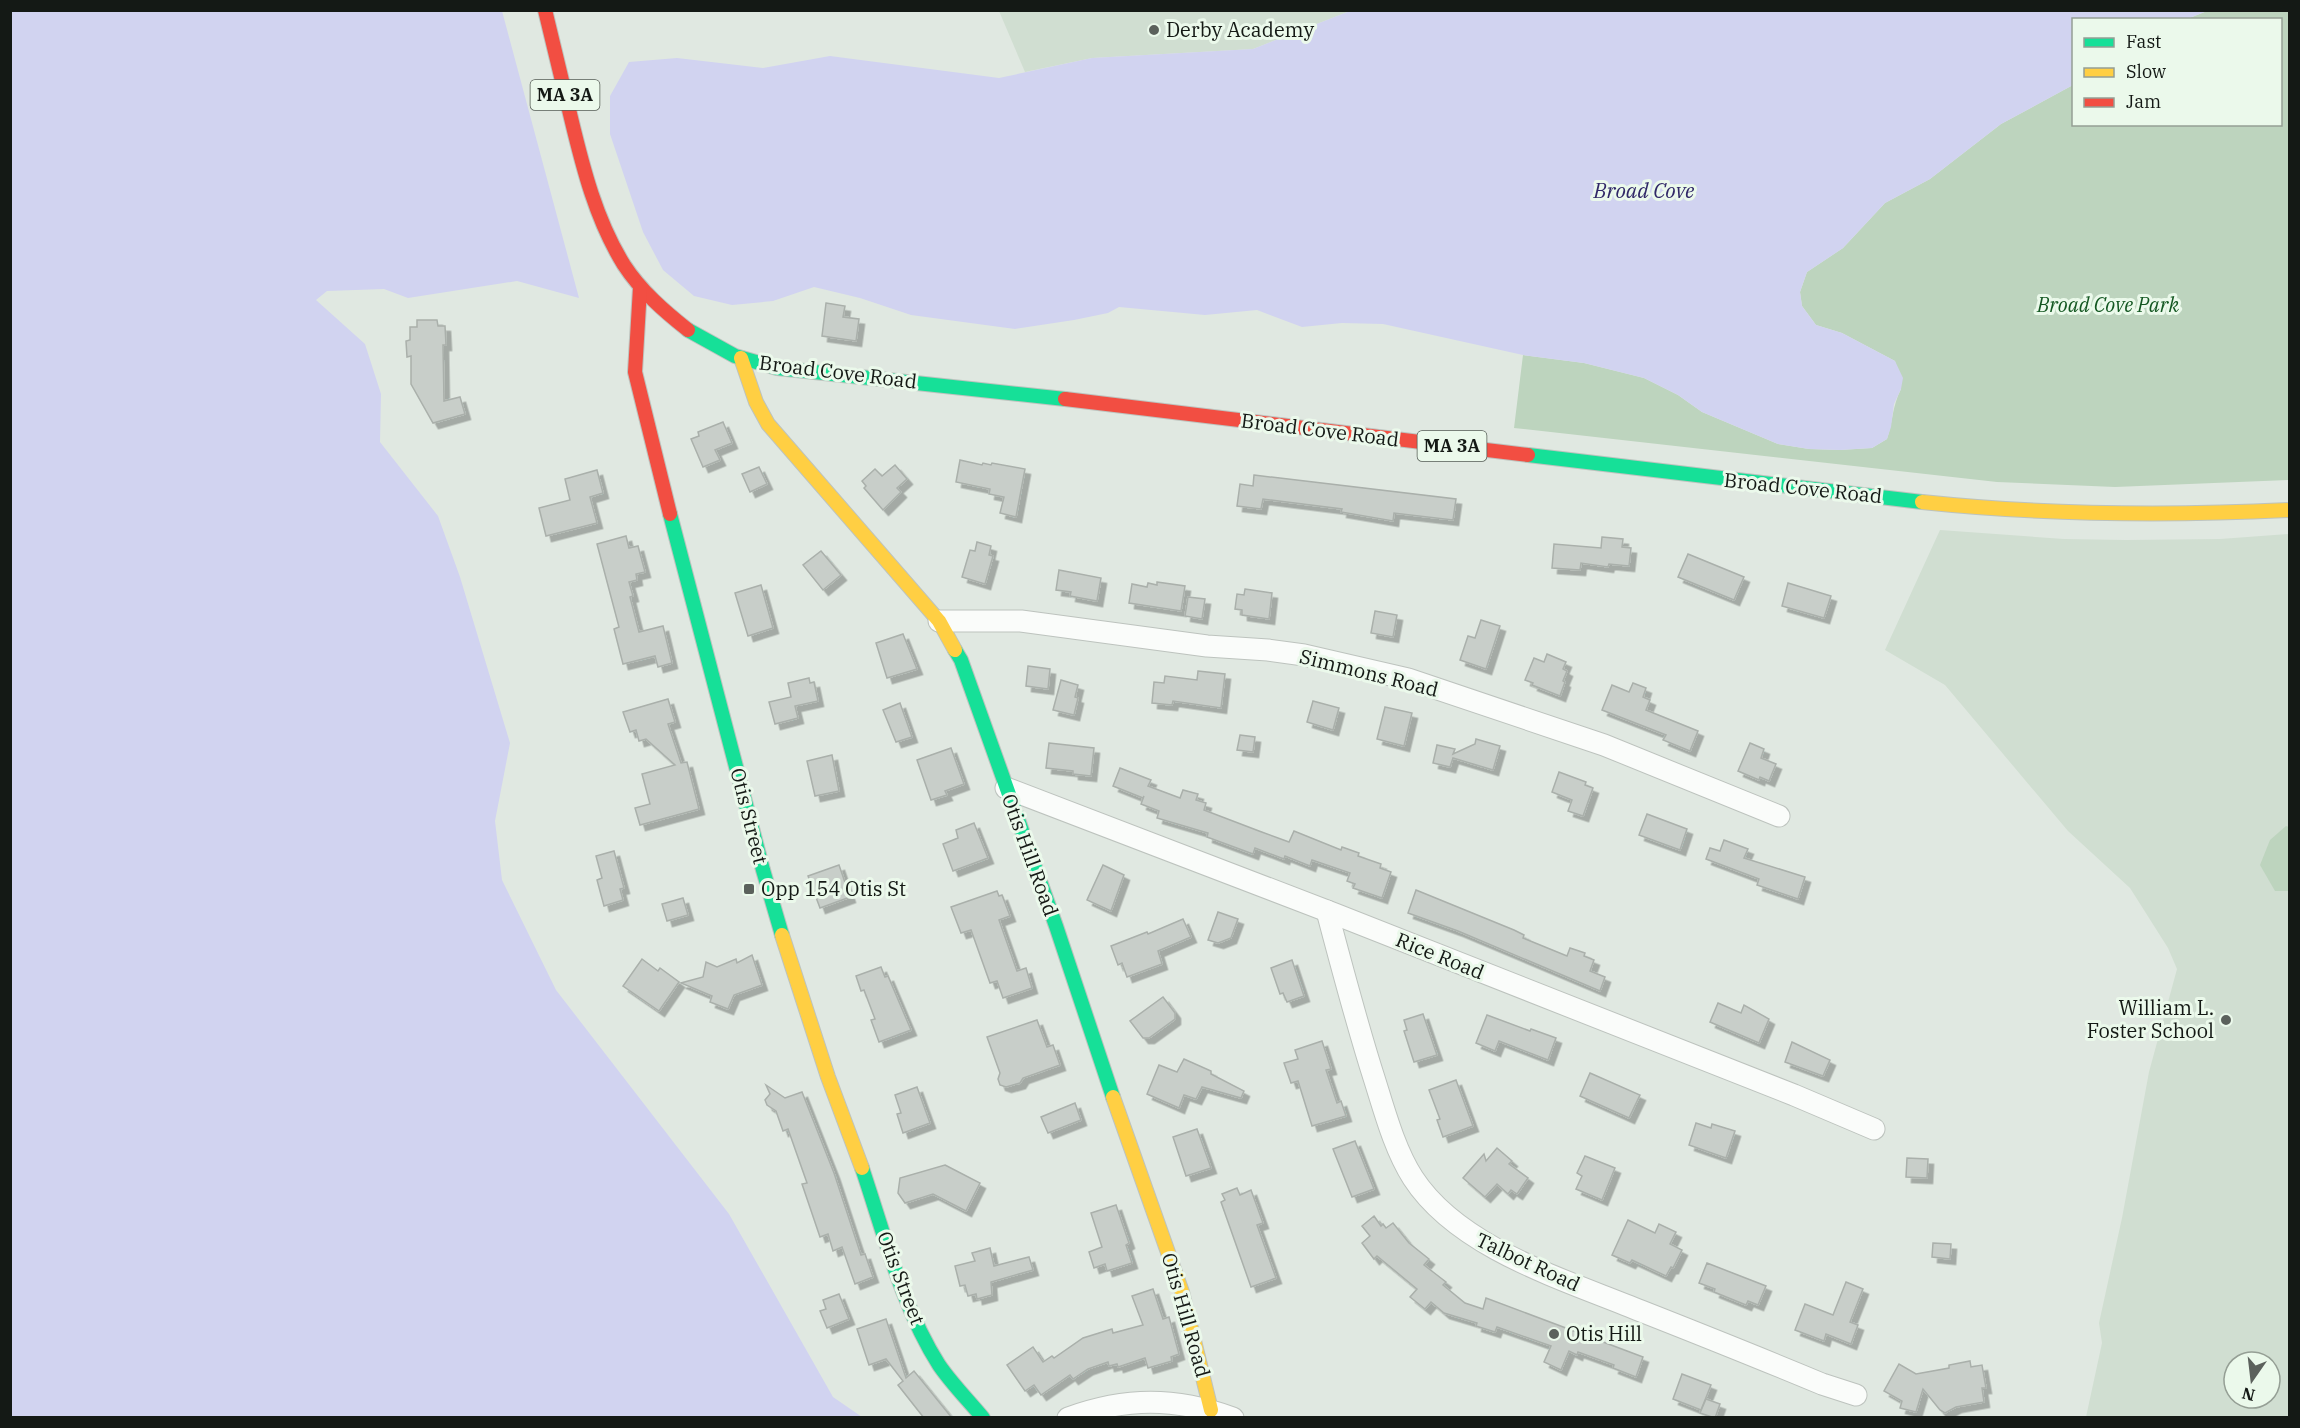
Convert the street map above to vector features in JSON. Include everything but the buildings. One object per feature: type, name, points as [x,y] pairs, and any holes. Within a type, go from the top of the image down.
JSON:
[{"type":"street","name":"Broad Cove Road","points":[[545,10],[585,180],[604,231],[619,259],[640,288],[674,320],[703,340],[741,358],[777,368],[1205,415],[1638,468],[1780,488],[2000,510],[2175,515],[2247,514],[2289,510]]},
{"type":"street","name":"Otis Street","points":[[640,288],[636,372],[639,394],[763,870],[792,969],[908,1303],[940,1366],[984,1418]]},
{"type":"street","name":"Otis Hill Road","points":[[741,358],[756,402],[768,424],[939,621],[961,660],[1056,926],[1099,1059],[1182,1292],[1211,1410]]},
{"type":"street","name":"Simmons Road","points":[[939,621],[1021,621],[1197,645],[1304,655],[1380,671],[1604,745],[1779,816]]},
{"type":"street","name":"Rice Road","points":[[1005,788],[1327,911],[1794,1095],[1874,1129]]},
{"type":"street","name":"Talbot Road","points":[[1327,911],[1360,1032],[1400,1152],[1413,1178],[1433,1203],[1456,1225],[1481,1242],[1573,1284],[1822,1384],[1856,1395]]},
{"type":"street","points":[[1068,1418],[1110,1405],[1140,1401],[1172,1403],[1211,1410],[1233,1418]]},
{"type":"shaded area","name":"Derby Academy","points":[[999,11],[1350,11],[1253,49],[1092,58],[1025,72]]},
{"type":"shaded area","name":"William L. Foster School","points":[[1940,530],[2064,539],[2126,540],[2220,539],[2289,534],[2289,1417],[2086,1417],[2102,1343],[2099,1323],[2122,1218],[2149,1072],[2177,969],[2168,948],[2130,888],[2068,831],[1945,685],[1885,650]]},
{"type":"green space","name":"Broad Cove Park","points":[[2207,11],[2289,11],[2289,480],[2115,487],[1997,482],[1514,428],[1523,355],[1584,363],[1644,378],[1678,395],[1702,412],[1778,444],[1809,449],[1840,450],[1872,448],[1887,439],[1901,389],[1895,361],[1842,333],[1816,325],[1802,306],[1800,292],[1807,272],[1843,248],[1885,203],[1930,179],[2001,124],[2072,86],[2072,126],[2282,126],[2282,18],[2190,18]]},
{"type":"green space","points":[[2286,826],[2289,827],[2289,891],[2275,891],[2260,865],[2270,840]]},
{"type":"water","name":"Broad Cove","points":[[1350,10],[2207,11],[2190,18],[2072,18],[2072,86],[2001,124],[1930,179],[1885,203],[1843,248],[1807,272],[1800,292],[1802,306],[1816,325],[1842,333],[1895,361],[1903,378],[1894,404],[1887,439],[1872,448],[1809,449],[1778,444],[1702,412],[1678,395],[1644,378],[1584,363],[1523,355],[1383,324],[1342,323],[1302,327],[1257,310],[1205,315],[1119,307],[1108,313],[1015,329],[911,315],[860,298],[814,287],[773,301],[732,305],[694,296],[663,270],[643,232],[610,134],[610,96],[629,62],[677,58],[763,68],[830,56],[999,78],[1092,58],[1253,49]]},
{"type":"water","points":[[10,11],[502,11],[579,298],[517,281],[408,298],[384,289],[327,291],[316,300],[365,344],[381,394],[380,442],[438,516],[460,577],[510,743],[495,821],[502,880],[556,990],[729,1214],[833,1397],[862,1417],[11,1417]]},
{"type":"traffic: fast","points":[[688,330],[735,356],[777,368],[1065,399]]},
{"type":"traffic: fast","points":[[1528,455],[1922,502]]},
{"type":"traffic: fast","points":[[670,514],[782,935]]},
{"type":"traffic: fast","points":[[955,650],[961,660],[1056,926],[1113,1097]]},
{"type":"traffic: fast","points":[[862,1168],[914,1319],[939,1365],[983,1418]]},
{"type":"traffic: slow","points":[[741,358],[756,402],[768,424],[939,621],[955,650]]},
{"type":"traffic: slow","points":[[1922,502],[2060,512],[2198,513],[2290,510]]},
{"type":"traffic: slow","points":[[782,935],[828,1077],[862,1168]]},
{"type":"traffic: slow","points":[[1113,1097],[1182,1292],[1211,1410]]},
{"type":"traffic: jam","points":[[545,10],[580,156],[598,212],[614,248],[645,292],[688,330]]},
{"type":"traffic: jam","points":[[640,288],[635,372],[670,514]]},
{"type":"traffic: jam","points":[[1065,399],[1528,455]]},
{"type":"place","name":"Derby Academy","points":[[1154,30]]},
{"type":"place","name":"Opp 154 Otis St","points":[[749,889]]},
{"type":"place","name":"William L. Foster School","points":[[2226,1020]]},
{"type":"place","name":"Otis Hill","points":[[1554,1334]]}]
